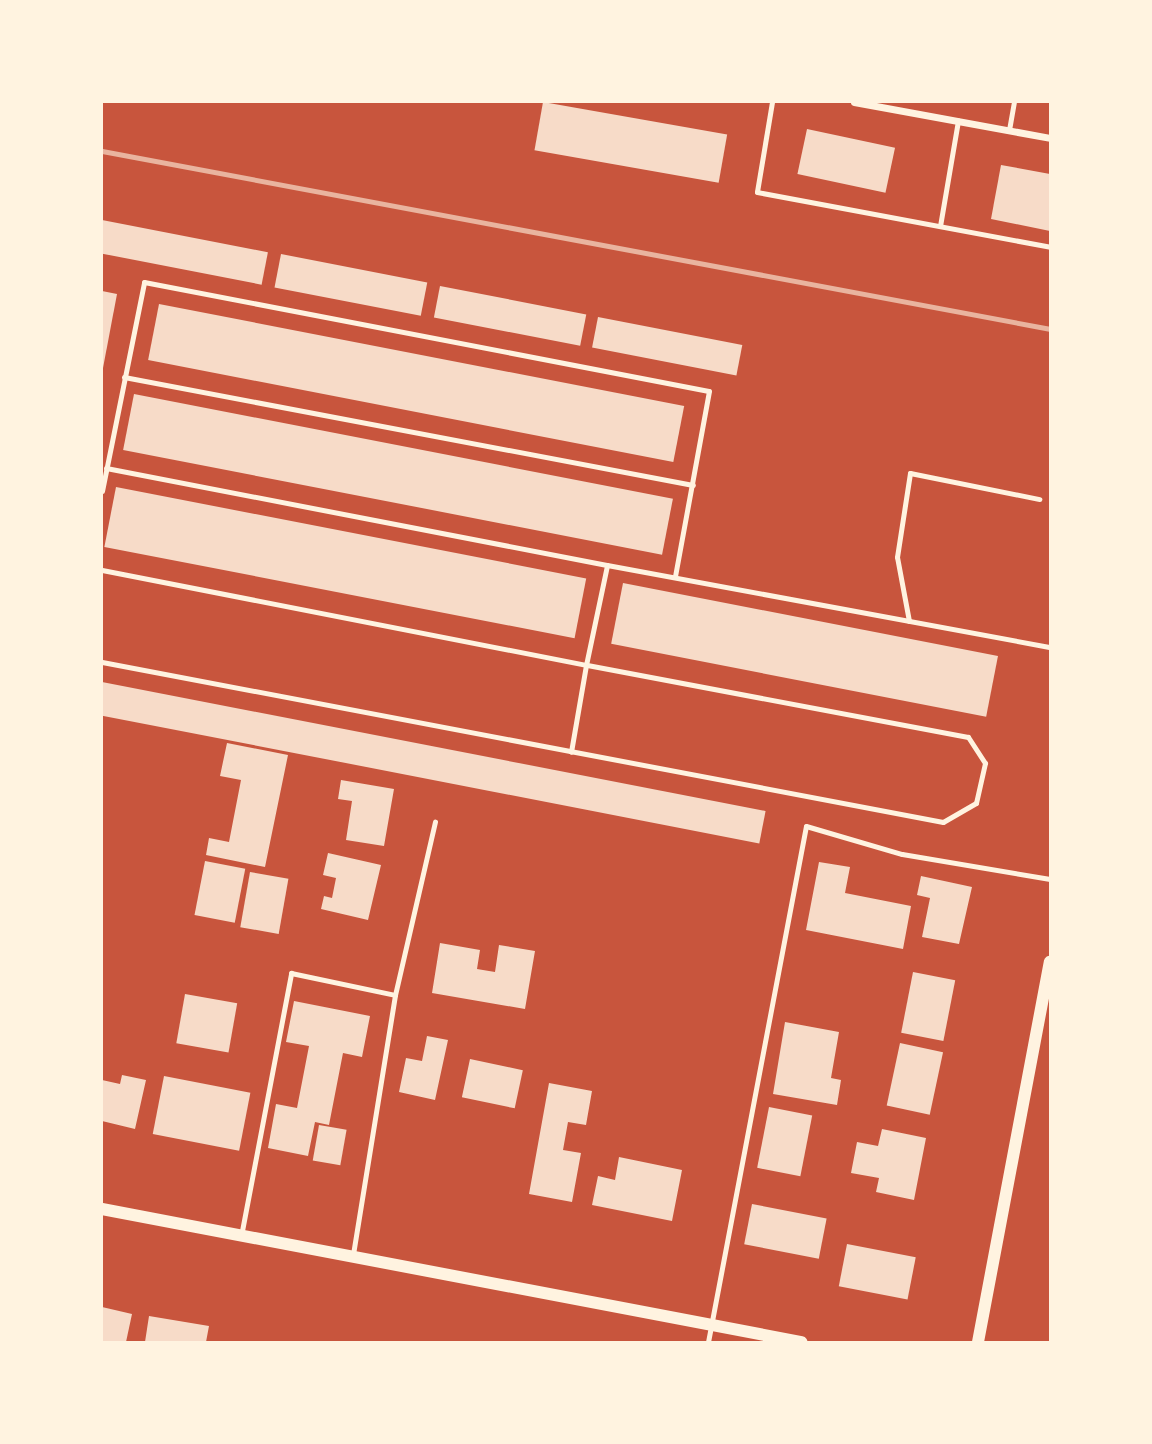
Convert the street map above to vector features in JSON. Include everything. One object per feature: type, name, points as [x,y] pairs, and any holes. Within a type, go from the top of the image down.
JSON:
[{"type":"street","points":[[854,102],[1051,138]]},
{"type":"street","points":[[978,1342],[1051,962]]},
{"type":"street","points":[[102,1209],[801,1342]]},
{"type":"lane","points":[[772,102],[757,192],[1051,247]]},
{"type":"lane","points":[[1009,130],[1014,102]]},
{"type":"lane","points":[[940,226],[958,121]]},
{"type":"lane","points":[[102,491],[144,282],[709,391],[676,577]]},
{"type":"lane","points":[[124,377],[692,485]]},
{"type":"lane","points":[[106,468],[1051,648]]},
{"type":"lane","points":[[909,621],[897,557],[910,473],[1038,499]]},
{"type":"lane","points":[[571,752],[607,565]]},
{"type":"lane","points":[[102,570],[968,737],[985,763],[976,803],[943,822],[102,662]]},
{"type":"lane","points":[[352,1258],[396,995],[435,822]]},
{"type":"lane","points":[[708,1342],[709,1325],[806,826],[902,854],[1051,879]]},
{"type":"lane","points":[[241,1236],[291,973],[396,995]]},
{"type":"building","points":[[543,102],[727,134],[719,183],[534,150]]},
{"type":"building","points":[[807,129],[895,148],[885,193],[797,174]]},
{"type":"building","points":[[1001,165],[1050,174],[1050,231],[991,219]]},
{"type":"building","points":[[102,220],[268,252],[262,285],[102,254]]},
{"type":"building","points":[[281,254],[427,282],[421,316],[275,287]]},
{"type":"building","points":[[440,286],[586,314],[580,346],[434,317]]},
{"type":"building","points":[[102,291],[117,294],[103,368],[102,368]]},
{"type":"building","points":[[159,304],[684,406],[673,462],[148,360]]},
{"type":"building","points":[[598,317],[742,345],[736,375],[592,347]]},
{"type":"building","points":[[134,394],[673,499],[662,555],[123,450]]},
{"type":"building","points":[[116,487],[586,578],[575,638],[104,547]]},
{"type":"building","points":[[623,583],[998,656],[986,717],[611,644]]},
{"type":"building","points":[[102,682],[766,811],[759,843],[102,716]]},
{"type":"building","points":[[227,743],[288,755],[265,867],[206,855],[209,838],[229,842],[241,780],[220,776]]},
{"type":"building","points":[[341,780],[394,789],[384,846],[346,840],[352,801],[338,799]]},
{"type":"building","points":[[328,853],[381,865],[368,920],[321,909],[324,896],[332,898],[336,878],[323,875]]},
{"type":"building","points":[[205,861],[245,869],[235,923],[195,915]]},
{"type":"building","points":[[819,862],[850,867],[845,893],[911,906],[903,949],[806,930]]},
{"type":"building","points":[[250,872],[288,879],[279,934],[240,927]]},
{"type":"building","points":[[921,876],[972,887],[959,944],[922,937],[930,898],[917,895]]},
{"type":"building","points":[[440,943],[480,950],[477,969],[495,972],[499,945],[535,951],[525,1009],[432,993]]},
{"type":"building","points":[[913,972],[955,980],[943,1041],[901,1033]]},
{"type":"building","points":[[185,994],[237,1003],[229,1052],[176,1043]]},
{"type":"building","points":[[294,1001],[370,1016],[362,1057],[343,1053],[329,1125],[315,1122],[308,1156],[268,1148],[276,1104],[297,1108],[309,1046],[286,1042]]},
{"type":"building","points":[[785,1022],[839,1032],[831,1078],[841,1080],[837,1105],[773,1094]]},
{"type":"building","points":[[427,1036],[448,1040],[435,1100],[399,1092],[406,1058],[422,1061]]},
{"type":"building","points":[[900,1043],[943,1052],[930,1115],[887,1106]]},
{"type":"building","points":[[470,1059],[523,1070],[515,1108],[462,1097]]},
{"type":"building","points":[[122,1075],[146,1080],[135,1129],[102,1121],[102,1080],[120,1084]]},
{"type":"building","points":[[164,1076],[250,1093],[239,1151],[153,1134]]},
{"type":"building","points":[[549,1083],[592,1091],[586,1125],[568,1122],[563,1150],[581,1153],[572,1202],[529,1194]]},
{"type":"building","points":[[769,1107],[812,1115],[800,1176],[757,1168]]},
{"type":"building","points":[[319,1125],[347,1130],[340,1165],[313,1160]]},
{"type":"building","points":[[882,1129],[926,1138],[914,1200],[876,1192],[879,1178],[851,1173],[857,1142],[878,1146]]},
{"type":"building","points":[[619,1157],[682,1170],[672,1221],[592,1205],[598,1176],[615,1180]]},
{"type":"building","points":[[752,1204],[827,1219],[819,1259],[744,1244]]},
{"type":"building","points":[[847,1244],[916,1257],[908,1300],[839,1286]]},
{"type":"building","points":[[102,1307],[132,1314],[126,1342],[102,1342]]},
{"type":"building","points":[[149,1316],[209,1326],[206,1342],[145,1342]]},
{"type":"railway","points":[[102,151],[1050,329]]}]
